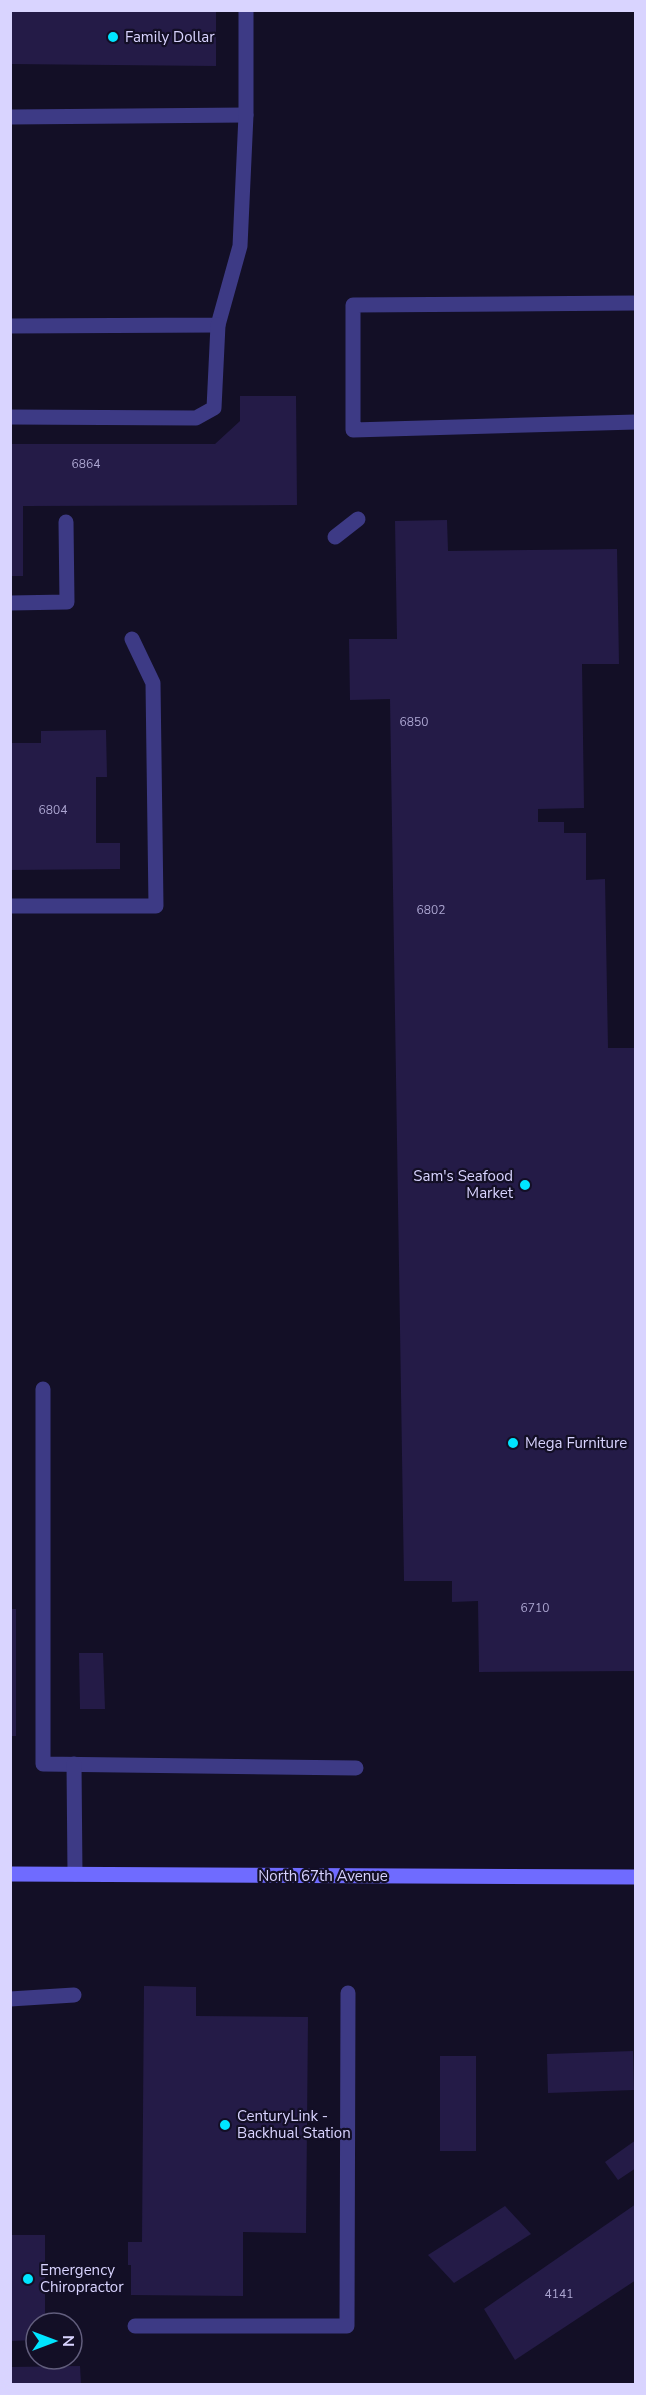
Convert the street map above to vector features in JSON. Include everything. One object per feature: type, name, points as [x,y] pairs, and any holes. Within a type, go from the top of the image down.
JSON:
[{"type":"main road","name":"North 67th Avenue","points":[[10,1874],[636,1877]]},
{"type":"lane","points":[[10,417],[196,418],[214,408],[218,325],[240,246],[246,115],[246,10]]},
{"type":"lane","points":[[10,117],[246,115]]},
{"type":"lane","points":[[636,303],[353,305],[353,430],[636,422]]},
{"type":"lane","points":[[10,326],[218,325]]},
{"type":"lane","points":[[335,537],[358,519]]},
{"type":"lane","points":[[10,603],[67,602],[66,522]]},
{"type":"lane","points":[[10,906],[156,906],[153,683],[132,639]]},
{"type":"lane","points":[[43,1389],[43,1764],[356,1768]]},
{"type":"lane","points":[[74,1764],[75,1874]]},
{"type":"lane","points":[[135,2326],[347,2326],[348,1993]]},
{"type":"lane","points":[[10,1999],[74,1995]]},
{"type":"building","name":"Family Dollar","points":[[10,10],[216,10],[216,66],[10,64]]},
{"type":"building","points":[[240,396],[296,396],[297,505],[23,506],[23,576],[10,576],[10,444],[215,444],[240,421]]},
{"type":"building","points":[[447,520],[448,551],[617,549],[619,664],[582,664],[584,808],[538,809],[538,822],[564,822],[564,833],[586,833],[586,880],[605,879],[608,1048],[636,1048],[636,1671],[479,1672],[478,1601],[452,1602],[452,1581],[404,1581],[390,699],[350,700],[349,639],[397,639],[395,521]]},
{"type":"building","points":[[106,730],[107,777],[96,777],[96,843],[120,843],[120,869],[10,870],[10,743],[41,743],[41,731]]},
{"type":"building","points":[[10,1609],[16,1609],[16,1736],[10,1736]]},
{"type":"building","points":[[79,1653],[103,1653],[105,1709],[80,1709]]},
{"type":"building","name":"CenturyLink - Backhual Station","points":[[144,1986],[196,1987],[196,2016],[308,2017],[306,2233],[243,2232],[243,2296],[131,2295],[128,2242],[142,2242]]},
{"type":"building","points":[[633,2051],[634,2090],[548,2093],[547,2054]]},
{"type":"building","points":[[440,2056],[476,2056],[476,2151],[440,2151]]},
{"type":"building","points":[[636,2140],[636,2168],[618,2180],[605,2162]]},
{"type":"building","points":[[636,2204],[636,2280],[515,2360],[484,2309]]},
{"type":"building","points":[[505,2206],[531,2234],[454,2283],[428,2255]]},
{"type":"building","name":"Emergency Chiropractor","points":[[10,2235],[45,2235],[45,2311],[24,2311],[24,2340],[10,2341]]},
{"type":"building","points":[[10,2367],[24,2367],[24,2371],[80,2371],[81,2384],[10,2384]]},
{"type":"place","name":"Family Dollar","points":[[113,37]]},
{"type":"place","name":"Sam's Seafood Market","points":[[525,1185]]},
{"type":"place","name":"Mega Furniture","points":[[513,1443]]},
{"type":"place","name":"CenturyLink - Backhual Station","points":[[225,2125]]},
{"type":"place","name":"Emergency Chiropractor","points":[[28,2279]]}]
